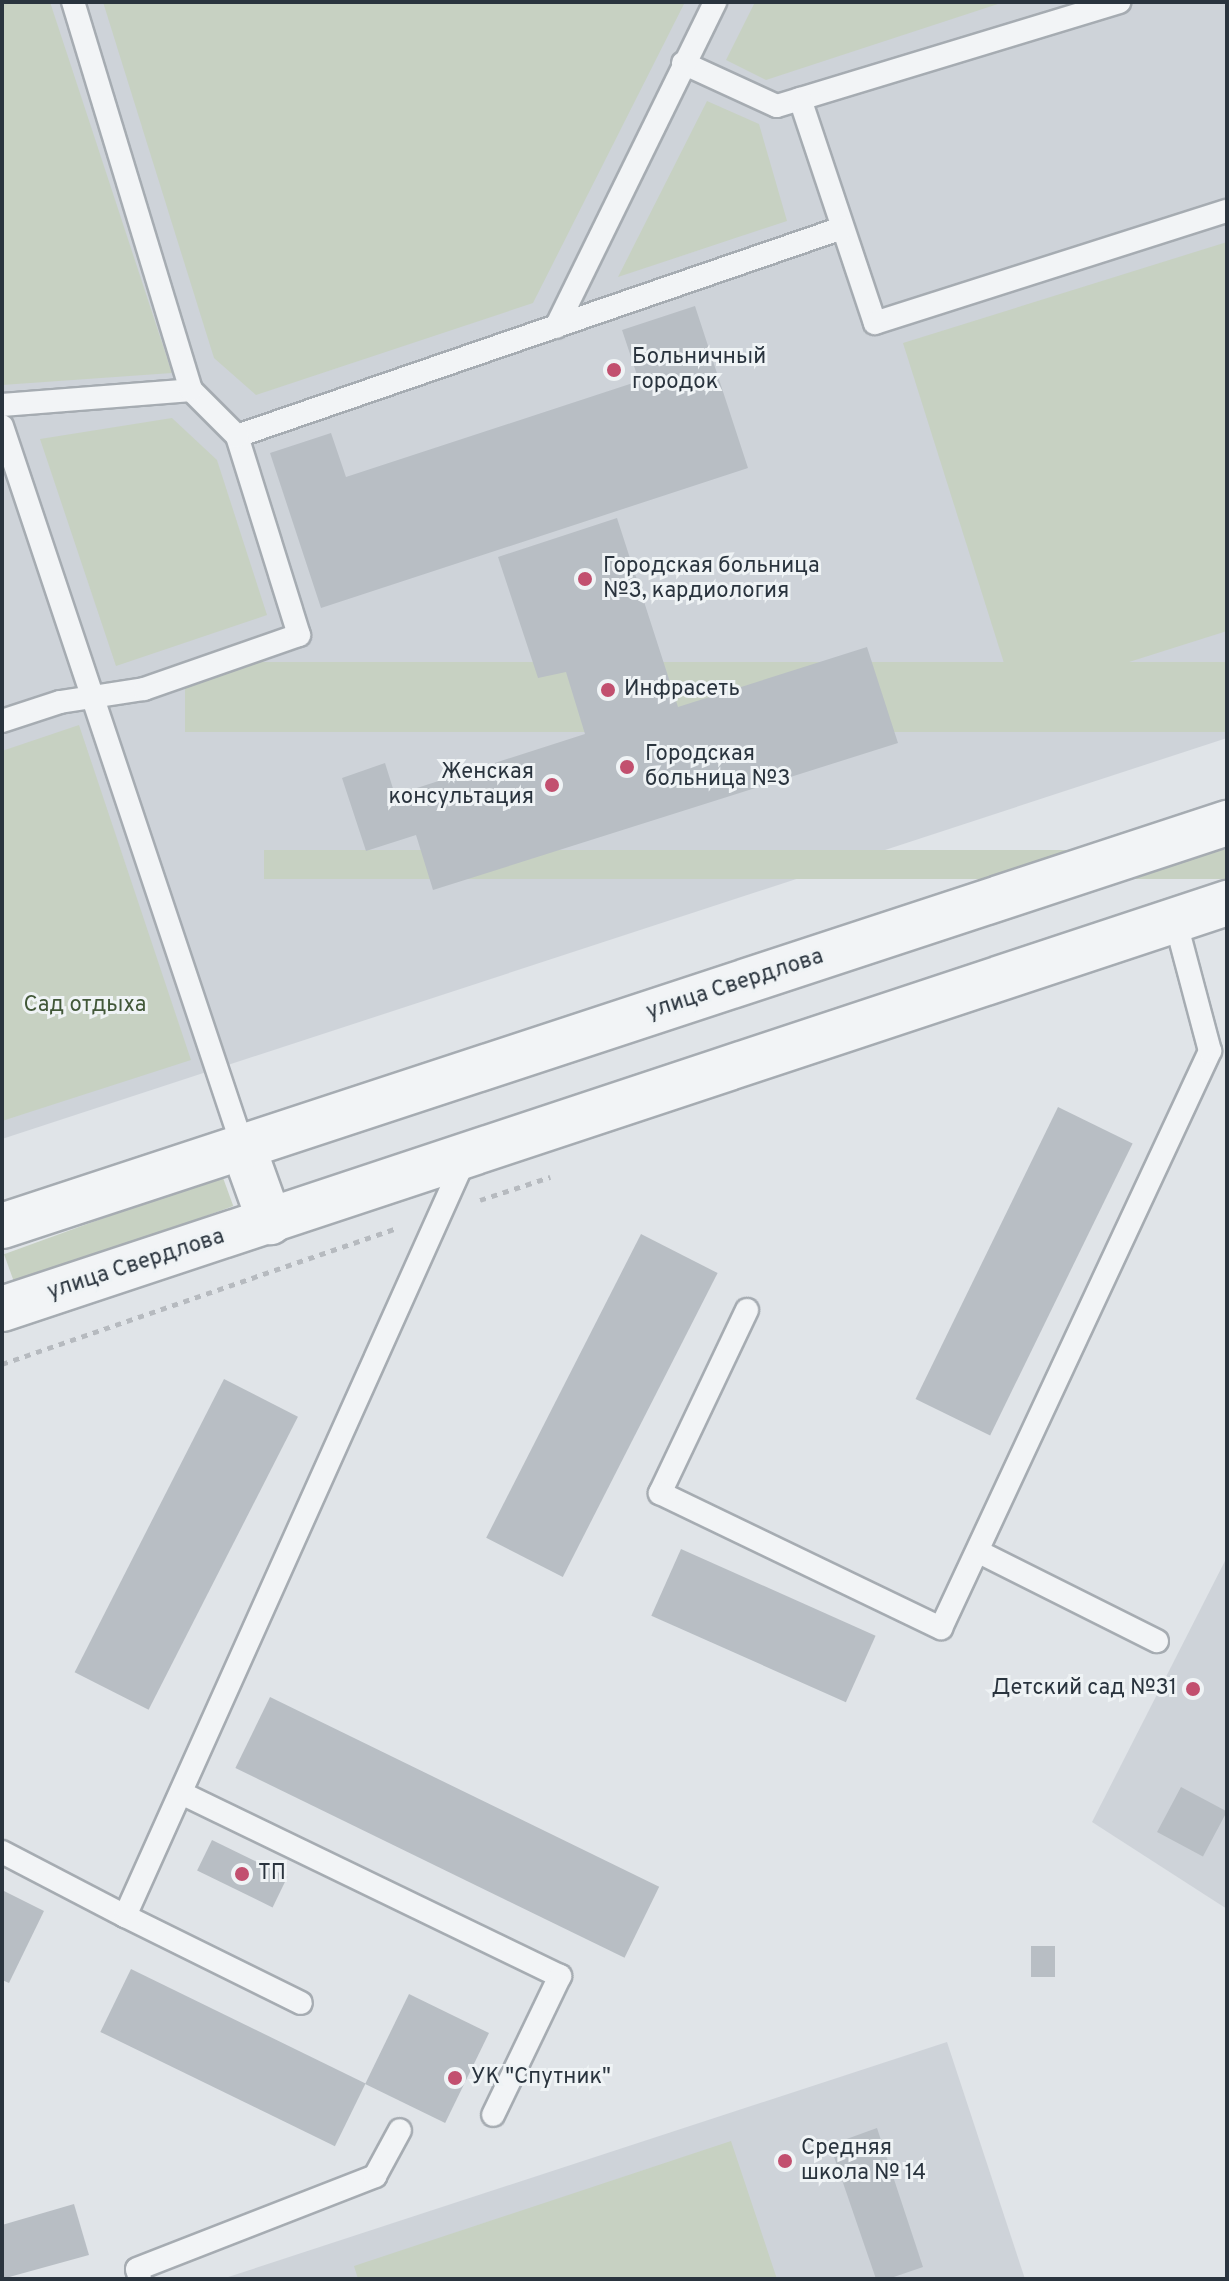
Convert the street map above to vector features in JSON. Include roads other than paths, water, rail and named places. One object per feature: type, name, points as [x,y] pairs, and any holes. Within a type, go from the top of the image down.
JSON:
[{"type":"street","name":"улица Свердлова","points":[[2,1226],[1227,823]]},
{"type":"street","name":"улица Свердлова","points":[[2,1309],[1227,903]]},
{"type":"street","points":[[243,1147],[270,1222]]},
{"type":"lane","points":[[2,721],[60,702],[92,700],[144,689],[299,635],[237,436],[191,390],[73,2]]},
{"type":"lane","points":[[556,327],[715,2]]},
{"type":"lane","points":[[683,63],[777,106],[1120,2]]},
{"type":"lane","points":[[800,99],[875,323],[1227,211]]},
{"type":"lane","points":[[237,436],[842,228]]},
{"type":"lane","points":[[2,405],[191,390]]},
{"type":"lane","points":[[2,426],[243,1147]]},
{"type":"lane","points":[[747,1310],[660,1493],[941,1628],[1210,1051],[1175,919]]},
{"type":"lane","points":[[125,1916],[466,1156]]},
{"type":"lane","points":[[979,1552],[1157,1641]]},
{"type":"lane","points":[[181,1793],[560,1976],[493,2115]]},
{"type":"lane","points":[[2,1852],[301,2003]]},
{"type":"lane","points":[[140,2279],[137,2269],[375,2176],[400,2130]]},
{"type":"place","name":"Больничный городок","points":[[614,370]]},
{"type":"place","name":"Городская больница №3, кардиология","points":[[585,579]]},
{"type":"place","name":"Инфрасеть","points":[[608,690]]},
{"type":"place","name":"Городская больница №3","points":[[627,767]]},
{"type":"place","name":"Женская консультация","points":[[552,785]]},
{"type":"place","name":"Детский сад №31","points":[[1193,1689]]},
{"type":"place","name":"ТП","points":[[242,1874]]},
{"type":"place","name":"УК \"Спутник\"","points":[[455,2078]]},
{"type":"place","name":"Средняя школа № 14","points":[[785,2161]]},
{"type":"park label","name":"Сад отдыха","points":[[85,1006]]}]
